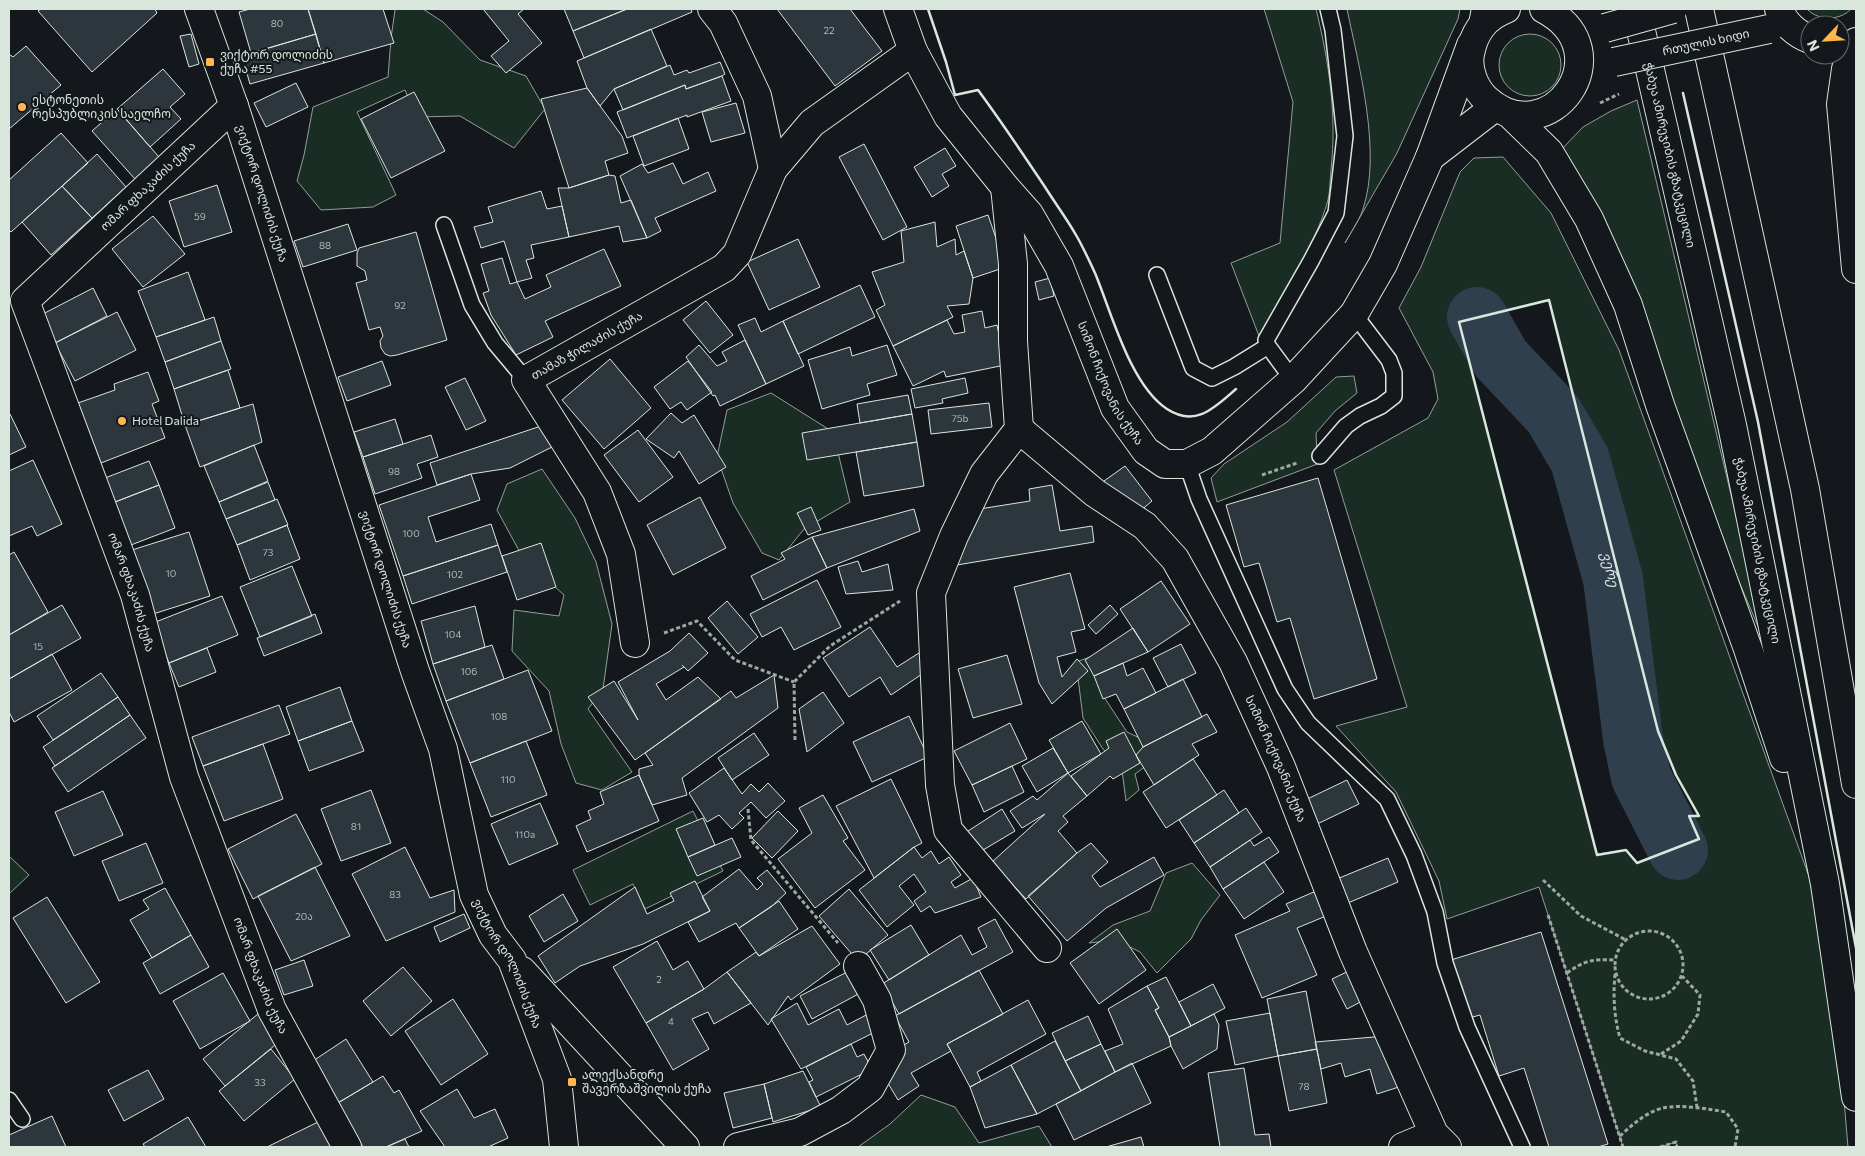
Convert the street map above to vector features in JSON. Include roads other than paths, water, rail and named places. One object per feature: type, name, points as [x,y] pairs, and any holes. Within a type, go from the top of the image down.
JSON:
[{"type":"street","name":"ვიქტორ დოლიძის ქუჩა","points":[[198,9],[234,106],[415,672],[442,749],[474,895],[494,935],[512,960],[557,1079],[564,1147]]},
{"type":"street","points":[[712,9],[723,24],[757,96],[774,169]]},
{"type":"street","name":"სიმონ ჩიქოვანის ქუჩა","points":[[898,9],[913,51],[948,116],[1029,214],[1058,266],[1115,408],[1146,451],[1165,464],[1187,464]]},
{"type":"street","points":[[1187,464],[1212,451],[1294,380],[1354,314],[1383,264],[1430,157],[1480,25],[1496,13],[1506,9]]},
{"type":"street","points":[[1430,157],[1502,110],[1528,116],[1545,112],[1561,102],[1572,89],[1578,75],[1577,42],[1569,28],[1558,16],[1544,9]]},
{"type":"street","name":"ჭაბუა ამირეჯიბის გზატკეცილი","points":[[1636,9],[1732,425],[1825,884],[1856,1097]]},
{"type":"street","points":[[1569,28],[1605,28],[1673,9]]},
{"type":"street","points":[[1698,9],[1805,489],[1856,784]]},
{"type":"street","name":"რთულის ხიდი","points":[[1561,102],[1592,70],[1614,62],[1774,19],[1800,34]]},
{"type":"street","points":[[1480,25],[1469,60],[1472,78],[1481,94],[1549,152],[1589,219],[1628,305],[1660,405],[1748,649],[1825,884]]},
{"type":"street","points":[[1856,42],[1846,69],[1840,104],[1856,270]]},
{"type":"street","name":"თამაზ ჭილაძის ქუჩა","points":[[635,643],[621,554],[597,492],[526,380],[724,268],[737,254],[774,169],[812,124],[913,51]]},
{"type":"street","name":"ომარ ფხაკაძის ქუჩა","points":[[234,106],[17,307],[135,596],[184,777],[272,1010],[346,1147]]},
{"type":"street","points":[[1005,187],[1012,264],[1013,341],[1019,429],[984,474],[954,536],[931,593],[940,785],[948,830],[1047,948]]},
{"type":"street","name":"სიმონ ჩიქოვანის ქუჩა","points":[[1019,429],[1095,493],[1145,526],[1175,559],[1233,662],[1281,767],[1353,952],[1441,1140]]},
{"type":"street","points":[[512,960],[685,1147]]},
{"type":"street","points":[[738,1147],[800,1132],[841,1110],[870,1088],[891,1050],[877,1000],[858,966]]},
{"type":"street","points":[[1403,1147],[1441,1140]]},
{"type":"lane","points":[[1294,380],[1266,343],[1268,336],[1312,261],[1336,213],[1345,136],[1333,30],[1328,9]]},
{"type":"lane","points":[[444,225],[472,305],[495,343],[526,380]]},
{"type":"lane","points":[[1157,275],[1193,368],[1212,378],[1268,346]]},
{"type":"lane","points":[[1320,456],[1346,426],[1360,416],[1381,406],[1394,396],[1394,373],[1389,360],[1354,314]]},
{"type":"lane","points":[[1187,464],[1200,499],[1285,689],[1308,723],[1387,799],[1414,855],[1435,912],[1445,963],[1467,1027],[1522,1147]]},
{"type":"lane","points":[[9,1100],[22,1119]]},
{"type":"waterway","name":"ვერე","points":[[1477,317],[1501,359],[1553,414],[1580,460],[1613,579],[1633,739],[1641,777],[1678,850]]},
{"type":"place","name":"ვიქტორ დოლიძის ქუჩა #55","points":[[210,62]]},
{"type":"place","name":"ესტონეთის რესპუბლიკის საელჩო","points":[[22,107]]},
{"type":"place","name":"Hotel Dalida","points":[[122,421]]},
{"type":"place","name":"ალექსანდრე შავერზაშვილის ქუჩა","points":[[572,1082]]}]
